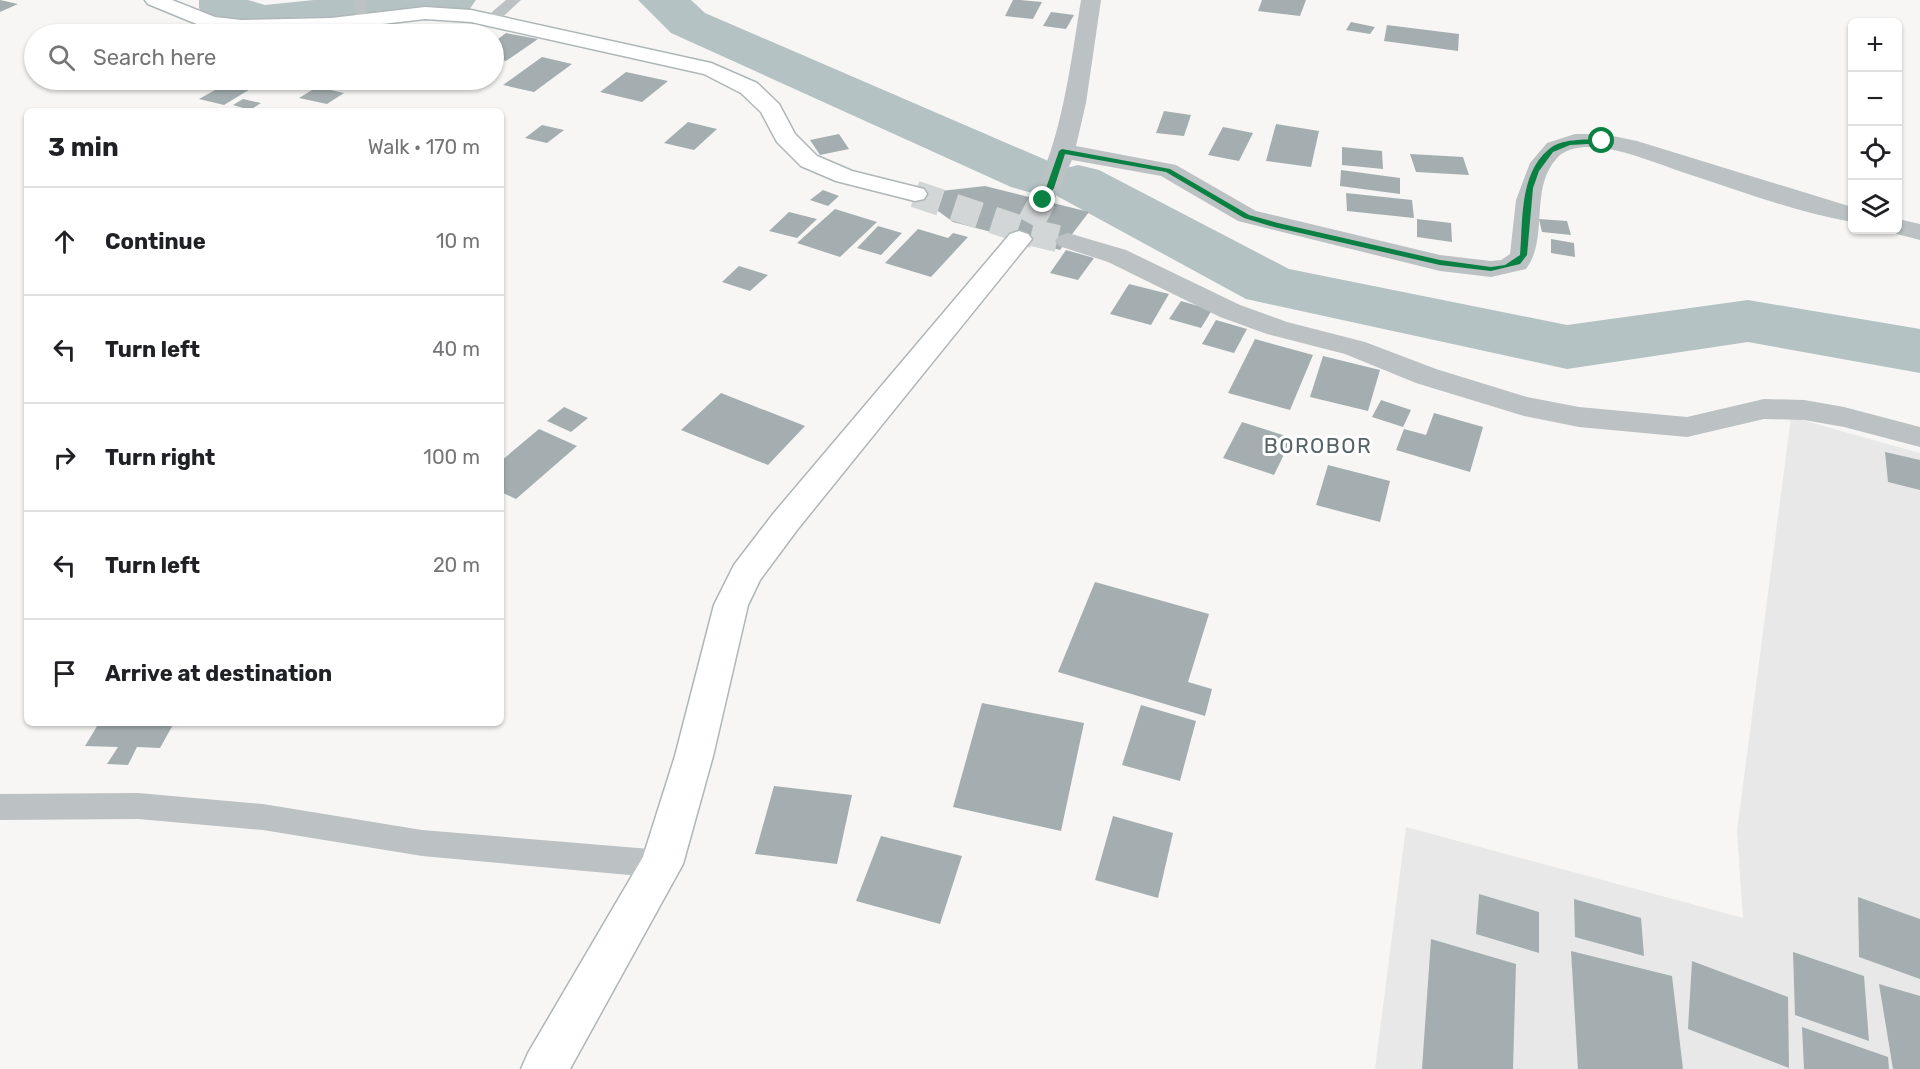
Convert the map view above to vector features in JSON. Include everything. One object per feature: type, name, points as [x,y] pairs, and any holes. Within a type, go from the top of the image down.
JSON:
[{"type":"street","points":[[155,0],[211,23],[221,24]]},
{"type":"street","points":[[1043,200],[1050,188],[1062,151],[1080,69],[1091,0]]},
{"type":"street","points":[[294,24],[361,9],[471,16],[504,24]]},
{"type":"street","points":[[504,24],[711,69],[749,88],[771,109],[785,138],[809,161],[844,176],[915,194]]},
{"type":"street","points":[[1062,151],[1168,171],[1247,216],[1276,225],[1440,263],[1491,269],[1517,263],[1523,255],[1530,188],[1536,171],[1551,151],[1558,146],[1583,141],[1624,146],[1757,189],[1848,214]]},
{"type":"street","points":[[1902,227],[1920,232]]},
{"type":"street","points":[[544,1069],[662,864],[694,756],[731,605],[746,574],[785,522],[1019,239]]},
{"type":"street","points":[[1068,241],[1117,256],[1230,311],[1277,328],[1355,348],[1426,376],[1524,406],[1579,417],[1687,427],[1764,409],[1804,410],[1844,417],[1920,437]]},
{"type":"lane","points":[[490,21],[514,0]]},
{"type":"lane","points":[[0,807],[138,806],[263,817],[422,843],[662,864]]},
{"type":"shaded area","points":[[1791,417],[1920,453],[1920,1069],[1375,1069],[1406,827],[1743,918],[1737,831]]},
{"type":"building","points":[[0,0],[18,4],[0,12]]},
{"type":"building","points":[[1013,0],[1042,2],[1033,19],[1005,16]]},
{"type":"building","points":[[1262,0],[1306,0],[1300,16],[1258,11]]},
{"type":"building","points":[[1051,12],[1074,15],[1066,29],[1043,26]]},
{"type":"building","points":[[1351,22],[1375,27],[1370,34],[1346,30]]},
{"type":"building","points":[[1387,25],[1459,34],[1458,51],[1384,41]]},
{"type":"building","points":[[504,34],[538,39],[506,61],[504,60]]},
{"type":"building","points":[[542,57],[572,64],[534,92],[504,84]]},
{"type":"building","points":[[626,72],[668,81],[642,102],[600,92]]},
{"type":"building","points":[[215,90],[249,90],[224,105],[199,99]]},
{"type":"building","points":[[312,90],[344,93],[327,104],[299,98]]},
{"type":"building","points":[[243,99],[261,103],[253,108],[233,105]]},
{"type":"building","points":[[1164,111],[1191,115],[1184,136],[1156,133]]},
{"type":"building","points":[[688,122],[717,129],[694,150],[664,143]]},
{"type":"building","points":[[1276,124],[1319,131],[1311,167],[1266,161]]},
{"type":"building","points":[[542,125],[564,130],[547,143],[525,138]]},
{"type":"building","points":[[1223,127],[1253,133],[1239,161],[1208,155]]},
{"type":"building","points":[[839,134],[849,149],[820,155],[810,140]]},
{"type":"building","points":[[1342,147],[1382,151],[1383,169],[1342,165]]},
{"type":"building","points":[[1410,154],[1463,157],[1469,175],[1416,172]]},
{"type":"building","points":[[1341,170],[1400,178],[1400,194],[1340,186]]},
{"type":"building","points":[[985,186],[1089,212],[1060,250],[953,222],[915,194]]},
{"type":"building","points":[[823,190],[839,196],[828,206],[810,200]]},
{"type":"building","points":[[1346,193],[1412,200],[1414,218],[1347,211]]},
{"type":"building","points":[[835,209],[877,222],[840,257],[797,243]]},
{"type":"building","points":[[789,212],[817,219],[797,238],[769,231]]},
{"type":"building","points":[[1417,219],[1451,223],[1452,242],[1417,237]]},
{"type":"building","points":[[1539,219],[1567,221],[1571,235],[1542,232]]},
{"type":"building","points":[[878,226],[902,233],[881,255],[857,248]]},
{"type":"building","points":[[918,229],[948,238],[953,233],[968,237],[931,277],[885,263]]},
{"type":"building","points":[[1551,239],[1574,243],[1575,257],[1551,253]]},
{"type":"building","points":[[1066,250],[1094,258],[1078,280],[1050,273]]},
{"type":"building","points":[[739,266],[768,275],[750,291],[722,282]]},
{"type":"building","points":[[1129,284],[1169,294],[1151,325],[1110,314]]},
{"type":"building","points":[[1181,301],[1212,310],[1201,328],[1169,319]]},
{"type":"building","points":[[1216,320],[1247,329],[1234,353],[1202,344]]},
{"type":"building","points":[[1255,339],[1313,355],[1290,410],[1228,393]]},
{"type":"building","points":[[1323,356],[1380,370],[1368,411],[1310,397]]},
{"type":"building","points":[[721,393],[805,426],[768,465],[681,430]]},
{"type":"building","points":[[1381,400],[1411,410],[1403,427],[1372,417]]},
{"type":"building","points":[[564,407],[588,418],[571,432],[547,421]]},
{"type":"building","points":[[1434,413],[1483,427],[1470,472],[1396,450],[1404,429],[1426,435]]},
{"type":"building","points":[[1242,422],[1292,438],[1274,475],[1223,458]]},
{"type":"building","points":[[539,429],[577,446],[516,499],[504,493],[504,458]]},
{"type":"building","points":[[1885,452],[1920,460],[1920,490],[1888,482]]},
{"type":"building","points":[[1328,465],[1390,481],[1380,522],[1316,505]]},
{"type":"building","points":[[1095,582],[1209,614],[1188,682],[1212,689],[1205,716],[1058,672]]},
{"type":"building","points":[[982,703],[1084,723],[1061,831],[953,807]]},
{"type":"building","points":[[1141,705],[1196,721],[1180,781],[1122,765]]},
{"type":"building","points":[[97,726],[172,726],[160,748],[137,747],[128,765],[107,764],[118,747],[85,746]]},
{"type":"building","points":[[774,786],[852,795],[837,864],[755,854]]},
{"type":"building","points":[[1113,816],[1173,833],[1158,898],[1095,880]]},
{"type":"building","points":[[881,836],[962,856],[940,924],[856,901]]},
{"type":"building","points":[[1479,894],[1539,912],[1539,953],[1476,934]]},
{"type":"building","points":[[1858,897],[1920,919],[1920,979],[1859,957]]},
{"type":"building","points":[[1574,899],[1641,918],[1644,956],[1575,937]]},
{"type":"building","points":[[1431,939],[1516,964],[1513,1069],[1422,1069]]},
{"type":"building","points":[[1571,951],[1672,976],[1683,1069],[1578,1069]]},
{"type":"building","points":[[1793,952],[1864,976],[1869,1041],[1795,1015]]},
{"type":"building","points":[[1692,961],[1788,997],[1789,1068],[1688,1029]]},
{"type":"building","points":[[1879,984],[1920,996],[1920,1069],[1893,1069]]},
{"type":"building","points":[[1802,1027],[1888,1057],[1889,1069],[1804,1069]]},
{"type":"waterway","points":[[223,0],[223,8],[263,20],[452,0]]},
{"type":"waterway","points":[[662,0],[688,23],[1032,175]]},
{"type":"waterway","points":[[1078,183],[1269,285],[1567,347],[1748,321],[1920,351]]},
{"type":"tunnel","points":[[915,194],[1026,231],[1019,239]]},
{"type":"tunnel","points":[[1043,200],[1026,231],[1068,241]]},
{"type":"district","name":"BOROBOR","points":[[1318,445]]},
{"type":"route","points":[[1043,200],[1050,188],[1062,151],[1137,163],[1168,171],[1179,175],[1247,216],[1276,225],[1440,263],[1491,269],[1517,263],[1523,255],[1530,188],[1536,171],[1551,151],[1569,143],[1602,141]]}]
